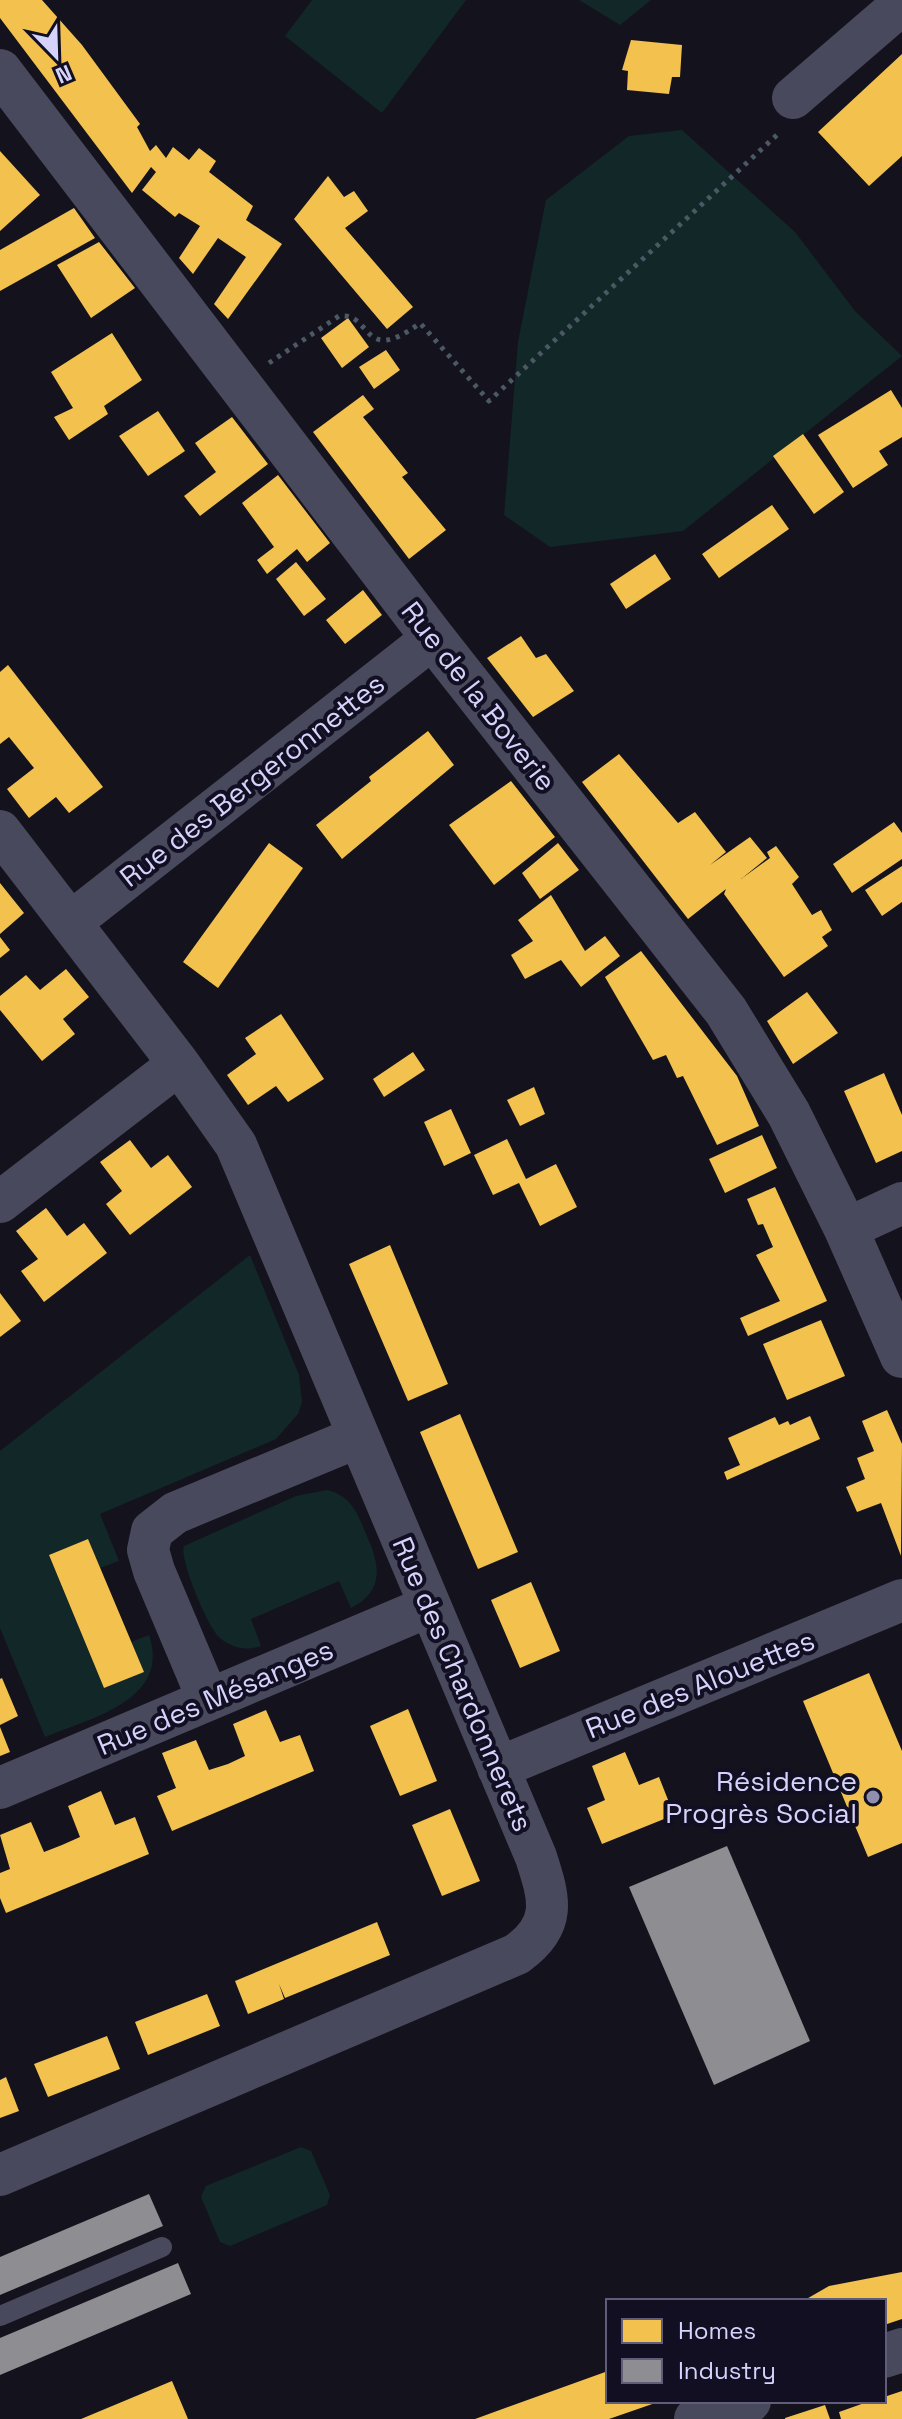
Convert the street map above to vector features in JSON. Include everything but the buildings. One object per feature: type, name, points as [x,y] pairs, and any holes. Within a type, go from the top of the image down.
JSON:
[{"type":"street","points":[[790,112],[902,4]]},
{"type":"street","name":"Rue de la Boverie","points":[[0,71],[433,638],[726,1011],[789,1114],[846,1229],[902,1356]]},
{"type":"street","name":"Rue des Bergeronnettes","points":[[71,922],[433,638]]},
{"type":"street","name":"Rue des Chardonnerets","points":[[0,831],[179,1064],[236,1145],[498,1768],[545,1884],[548,1908],[544,1929],[534,1942],[494,1965],[0,2175]]},
{"type":"street","points":[[0,1202],[179,1064]]},
{"type":"street","points":[[846,1229],[902,1203]]},
{"type":"street","points":[[208,1699],[154,1571],[148,1550],[152,1531],[175,1513],[358,1437]]},
{"type":"street","name":"Rue des Alouettes","points":[[498,1768],[902,1600]]},
{"type":"street","name":"Rue des Mésanges","points":[[0,1788],[430,1606]]},
{"type":"street","points":[[696,2419],[743,2403]]},
{"type":"lane","points":[[0,2316],[162,2247]]},
{"type":"path","points":[[259,370],[339,316],[349,316],[371,336],[385,341],[394,340],[420,323],[489,401],[790,112]]},
{"type":"green space","points":[[312,0],[466,0],[382,113],[285,36]]},
{"type":"green space","points":[[579,0],[651,0],[620,25]]},
{"type":"green space","points":[[682,130],[795,232],[855,311],[902,356],[683,531],[550,547],[504,515],[518,342],[546,200],[629,136]]},
{"type":"green space","points":[[250,1255],[299,1375],[302,1402],[298,1414],[276,1439],[100,1514],[119,1561],[100,1568],[88,1539],[49,1555],[104,1688],[143,1672],[131,1642],[149,1635],[153,1657],[148,1676],[138,1691],[122,1703],[104,1714],[45,1737],[0,1628],[0,1451]]},
{"type":"green space","points":[[327,1490],[342,1496],[352,1506],[371,1545],[376,1576],[370,1593],[351,1608],[339,1581],[251,1619],[261,1646],[234,1646],[220,1638],[196,1593],[186,1564],[184,1546],[296,1496]]},
{"type":"green space","points":[[301,2147],[311,2151],[330,2195],[327,2205],[230,2246],[220,2242],[201,2197],[206,2186]]},
{"type":"place","name":"Résidence Progrès Social","points":[[873,1797]]}]
